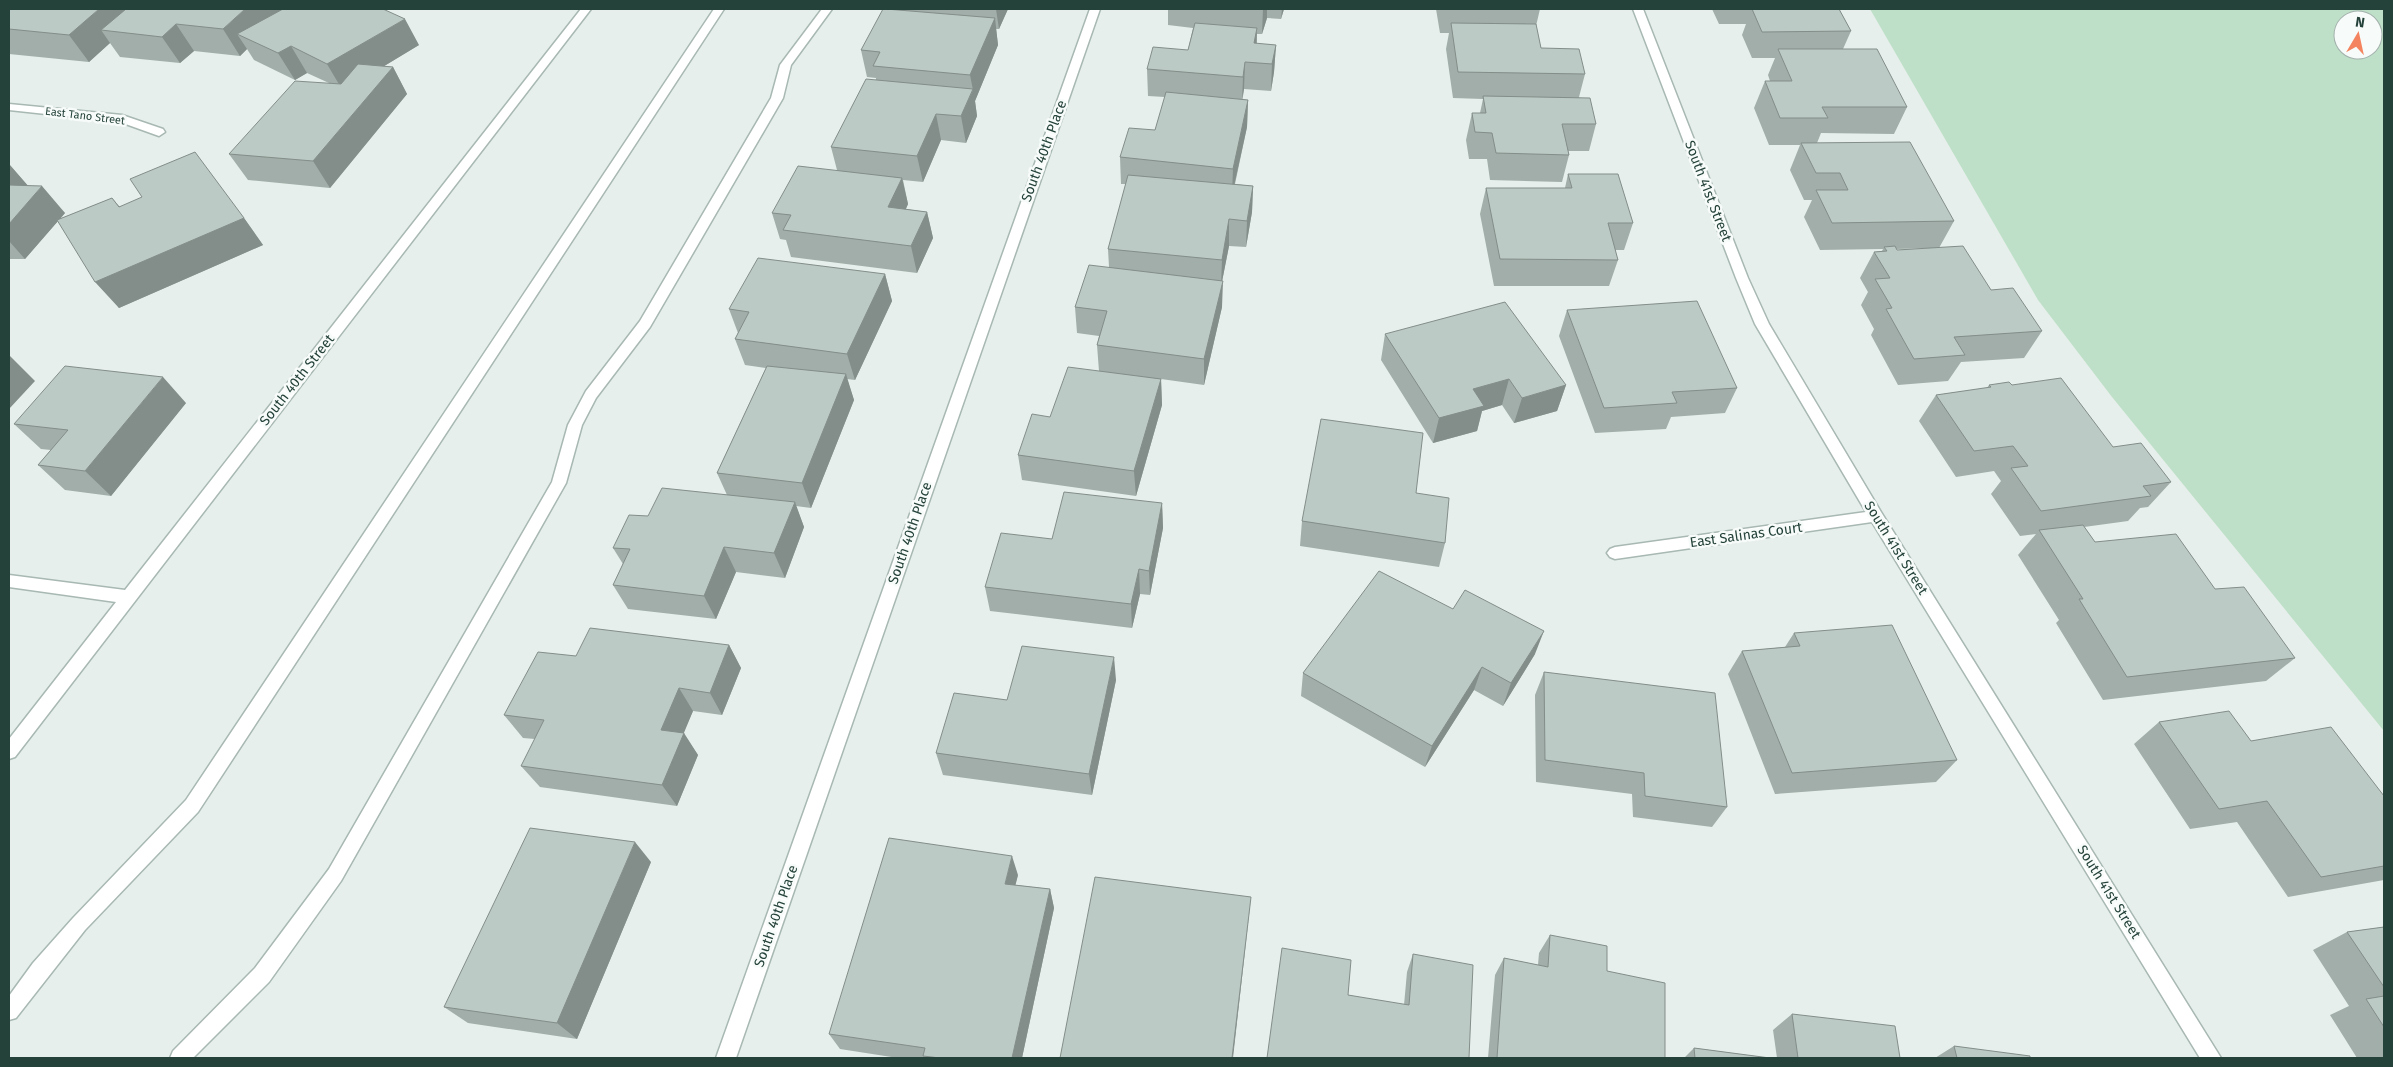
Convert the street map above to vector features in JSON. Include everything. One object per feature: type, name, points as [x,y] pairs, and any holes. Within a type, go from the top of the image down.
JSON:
[{"type":"street","name":"South 40th Street","points":[[9,752],[586,9]]},
{"type":"street","points":[[9,1011],[40,970],[79,924],[192,806],[719,9]]},
{"type":"street","points":[[180,1058],[262,975],[335,875],[559,483],[575,425],[592,395],[646,324],[777,98],[786,65],[827,9]]},
{"type":"street","name":"South 40th Place","points":[[726,1058],[1095,9]]},
{"type":"street","name":"South 41st Street","points":[[1638,9],[1752,303],[1876,516],[2211,1058]]},
{"type":"street","name":"East Tano Street","points":[[11,109],[122,119],[159,132]]},
{"type":"street","name":"East Salinas Court","points":[[1615,553],[1876,516]]},
{"type":"street","points":[[9,581],[128,597]]},
{"type":"green space","points":[[1870,9],[2384,9],[2384,731],[2112,397],[2038,300]]},
{"type":"building","points":[[9,9],[99,9],[69,35],[9,29]]},
{"type":"building","points":[[126,9],[245,9],[223,29],[176,24],[162,37],[101,30]]},
{"type":"building","points":[[283,9],[383,9],[405,19],[327,64],[291,46],[278,53],[237,34]]},
{"type":"building","points":[[883,9],[995,18],[970,75],[873,66],[880,52],[861,50]]},
{"type":"building","points":[[1752,9],[1839,9],[1851,31],[1762,32]]},
{"type":"building","points":[[1195,23],[1257,28],[1254,43],[1276,45],[1272,64],[1245,62],[1243,77],[1147,69],[1153,47],[1188,50]]},
{"type":"building","points":[[1451,23],[1536,24],[1541,48],[1579,49],[1585,74],[1458,72]]},
{"type":"building","points":[[1778,49],[1877,49],[1907,107],[1822,107],[1828,118],[1780,118],[1765,81],[1792,81]]},
{"type":"building","points":[[358,64],[393,67],[313,161],[229,154],[295,81],[341,84]]},
{"type":"building","points":[[866,79],[973,89],[961,116],[936,114],[917,156],[831,147]]},
{"type":"building","points":[[1166,92],[1248,100],[1233,169],[1120,157],[1129,128],[1155,130]]},
{"type":"building","points":[[1483,96],[1590,98],[1596,124],[1562,124],[1569,155],[1496,153],[1492,133],[1475,132],[1472,113],[1486,113]]},
{"type":"building","points":[[1910,142],[1954,221],[1832,223],[1816,190],[1848,190],[1840,173],[1816,173],[1801,143]]},
{"type":"building","points":[[195,152],[244,218],[95,282],[57,220],[112,198],[119,207],[142,197],[130,179]]},
{"type":"building","points":[[798,166],[902,178],[888,207],[927,212],[911,246],[783,230],[791,215],[772,213]]},
{"type":"building","points":[[1568,174],[1618,174],[1633,223],[1608,223],[1618,260],[1500,259],[1486,188],[1572,188]]},
{"type":"building","points":[[1128,175],[1253,186],[1247,221],[1229,219],[1222,260],[1108,249]]},
{"type":"building","points":[[9,185],[42,186],[9,224]]},
{"type":"building","points":[[1895,246],[1897,250],[1963,246],[1991,290],[2013,288],[2042,331],[1954,337],[1965,355],[1914,359],[1886,309],[1892,308],[1875,279],[1890,278],[1874,252],[1887,251],[1884,247]]},
{"type":"building","points":[[758,258],[885,274],[847,354],[735,339],[749,312],[729,309]]},
{"type":"building","points":[[1089,265],[1223,281],[1204,359],[1097,345],[1107,311],[1075,307]]},
{"type":"building","points":[[1697,301],[1737,388],[1672,392],[1677,403],[1604,408],[1567,310]]},
{"type":"building","points":[[1505,302],[1566,385],[1522,398],[1509,379],[1473,389],[1484,406],[1439,418],[1385,334]]},
{"type":"building","points":[[65,366],[163,377],[85,471],[38,465],[68,430],[14,424]]},
{"type":"building","points":[[767,366],[846,374],[802,483],[717,473]]},
{"type":"building","points":[[1068,367],[1161,379],[1134,471],[1018,455],[1032,414],[1050,417]]},
{"type":"building","points":[[2061,378],[2113,447],[2141,443],[2171,482],[2143,486],[2151,496],[2041,511],[2011,468],[2028,466],[2013,446],[1974,451],[1936,395],[1991,387],[1989,385],[2009,382],[2012,385]]},
{"type":"building","points":[[1321,419],[1423,433],[1416,493],[1449,498],[1445,543],[1302,521]]},
{"type":"building","points":[[662,488],[795,502],[774,553],[724,547],[704,596],[613,585],[630,549],[613,548],[629,515],[648,516]]},
{"type":"building","points":[[1064,492],[1162,503],[1149,571],[1139,569],[1131,604],[985,587],[1001,533],[1052,539]]},
{"type":"building","points":[[2083,525],[2095,542],[2176,534],[2215,589],[2244,587],[2295,658],[2127,677],[2079,599],[2083,599],[2039,530]]},
{"type":"building","points":[[1379,571],[1453,609],[1465,590],[1544,631],[1511,683],[1482,667],[1432,746],[1303,673]]},
{"type":"building","points":[[1892,625],[1957,760],[1792,773],[1742,651],[1800,646],[1794,633]]},
{"type":"building","points":[[590,628],[729,645],[710,693],[679,688],[661,730],[684,733],[662,785],[521,766],[544,720],[504,715],[538,652],[576,656]]},
{"type":"building","points":[[1022,646],[1114,657],[1089,774],[936,753],[954,693],[1007,700]]},
{"type":"building","points":[[1544,672],[1715,693],[1727,807],[1645,796],[1644,773],[1545,760]]},
{"type":"building","points":[[2229,711],[2251,741],[2331,727],[2384,796],[2384,866],[2321,877],[2267,801],[2219,809],[2159,722]]},
{"type":"building","points":[[530,828],[635,842],[557,1023],[444,1007]]},
{"type":"building","points":[[889,838],[1012,856],[1005,884],[1050,889],[1012,1058],[940,1058],[923,1056],[925,1048],[829,1034]]},
{"type":"building","points":[[1095,877],[1251,897],[1232,1058],[1060,1058]]},
{"type":"building","points":[[2384,927],[2384,987],[2347,932]]},
{"type":"building","points":[[1550,935],[1607,946],[1607,971],[1665,983],[1665,1058],[1497,1058],[1504,958],[1548,967]]},
{"type":"building","points":[[1282,948],[1351,960],[1348,995],[1409,1005],[1413,954],[1473,965],[1469,1058],[1267,1058]]},
{"type":"building","points":[[2384,996],[2384,1027],[2366,999]]},
{"type":"building","points":[[1792,1014],[1895,1026],[1900,1058],[1798,1058]]},
{"type":"building","points":[[1954,1046],[2030,1056],[2030,1058],[1957,1058]]},
{"type":"building","points":[[1694,1048],[1770,1058],[1695,1058]]}]
